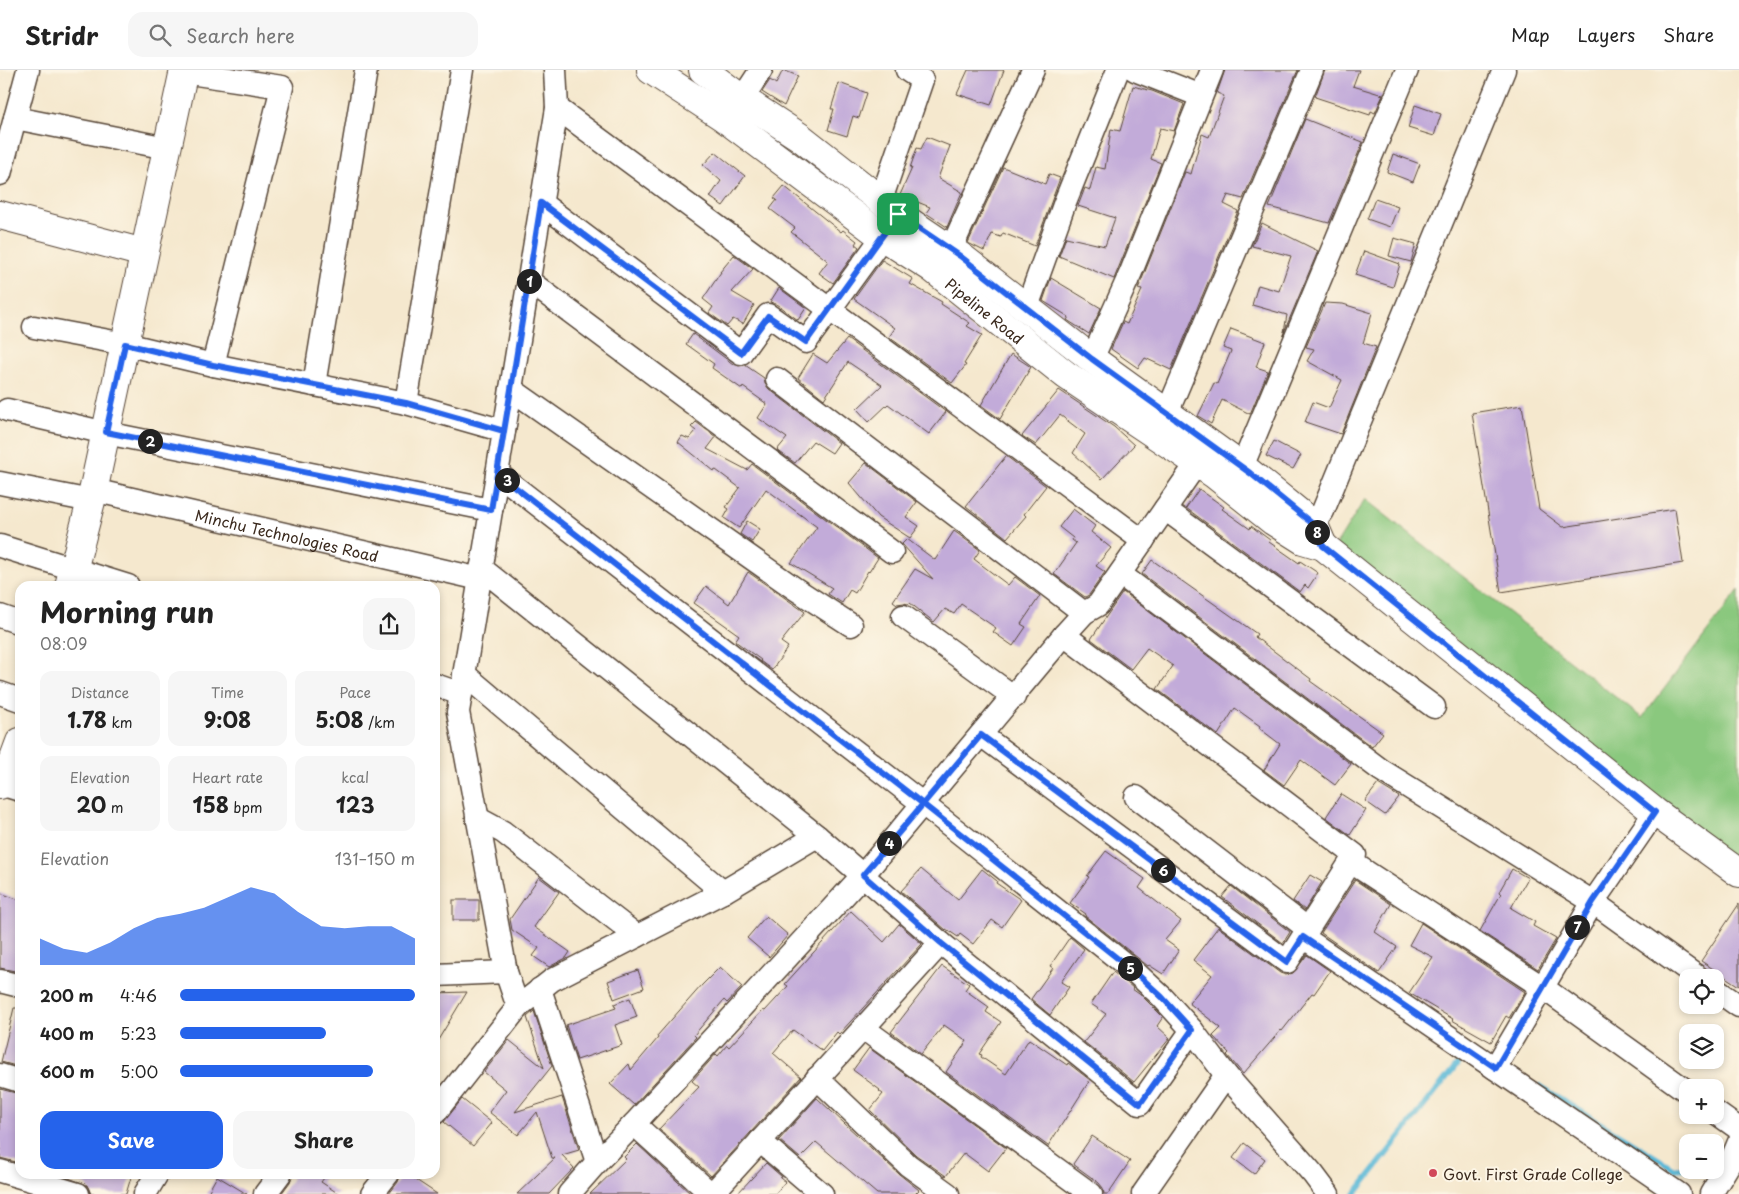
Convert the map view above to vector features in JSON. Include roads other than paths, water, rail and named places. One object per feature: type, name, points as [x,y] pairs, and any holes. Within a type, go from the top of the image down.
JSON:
[{"type":"main road","name":"Pipeline Road","points":[[651,70],[722,117],[882,237],[932,268],[1066,376],[1214,474],[1273,521],[1313,537]]},
{"type":"main road","name":"Pipeline Road","points":[[703,70],[742,99],[800,137],[890,207],[951,249],[1092,359],[1242,467],[1313,537],[1655,812],[1739,873]]},
{"type":"main road","points":[[72,578],[92,496],[184,71]]},
{"type":"main road","points":[[0,215],[144,253]]},
{"type":"main road","points":[[0,784],[15,755]]},
{"type":"street","points":[[0,174],[28,70]]},
{"type":"street","points":[[314,385],[366,70]]},
{"type":"street","points":[[406,403],[462,70]]},
{"type":"street","points":[[518,1007],[506,972],[458,712],[557,108],[555,70]]},
{"type":"street","points":[[742,99],[761,70]]},
{"type":"street","points":[[541,203],[741,353],[768,316],[806,342],[882,237],[922,80],[907,70]]},
{"type":"street","points":[[951,249],[1033,70]]},
{"type":"street","points":[[1027,307],[1065,202],[1118,70]]},
{"type":"street","points":[[1135,70],[1201,96]]},
{"type":"street","points":[[1092,359],[1131,272],[1212,70]]},
{"type":"street","points":[[1167,413],[1312,70]]},
{"type":"street","points":[[1242,467],[1408,70]]},
{"type":"street","points":[[1313,537],[1504,70]]},
{"type":"street","points":[[184,71],[282,87],[213,365]]},
{"type":"street","points":[[557,108],[1143,540]]},
{"type":"street","points":[[15,118],[167,148]]},
{"type":"street","points":[[529,280],[892,552]]},
{"type":"street","points":[[34,327],[125,344],[213,365],[406,403],[504,431]]},
{"type":"street","points":[[777,379],[1084,613]]},
{"type":"street","points":[[511,389],[786,582],[851,625]]},
{"type":"street","points":[[6,410],[491,510]]},
{"type":"street","points":[[569,1194],[863,875],[1084,613],[1098,605],[1197,463]]},
{"type":"street","points":[[497,473],[923,804],[1136,973],[1162,997],[1192,1030],[1226,1075],[1313,1174],[1328,1194]]},
{"type":"street","name":"Minchu Technologies Road","points":[[0,483],[92,496],[481,574]]},
{"type":"street","points":[[1165,509],[1434,707]]},
{"type":"street","points":[[0,546],[72,578],[93,581]]},
{"type":"street","points":[[481,574],[817,836],[941,943],[1140,1104],[1192,1030]]},
{"type":"street","points":[[1120,574],[1381,770],[1593,902],[1686,969]]},
{"type":"street","points":[[0,616],[15,621]]},
{"type":"street","points":[[903,616],[1014,697]]},
{"type":"street","points":[[981,735],[1287,962],[1355,855],[1064,636]]},
{"type":"street","points":[[440,686],[462,684],[723,892]]},
{"type":"street","points":[[0,693],[15,698]]},
{"type":"street","points":[[0,784],[15,788]]},
{"type":"street","points":[[1136,797],[1306,933],[1496,1068],[1680,1194]]},
{"type":"street","points":[[1496,1068],[1593,902],[1655,812]]},
{"type":"street","points":[[477,818],[503,832],[637,936]]},
{"type":"street","points":[[440,1107],[518,1007],[552,980],[723,892],[817,836]]},
{"type":"street","points":[[1352,862],[1542,987],[1679,1086]]},
{"type":"street","points":[[634,1124],[711,1194],[941,943]]},
{"type":"street","points":[[440,975],[506,972]]},
{"type":"street","points":[[0,980],[15,984]]},
{"type":"street","points":[[540,989],[597,1162]]},
{"type":"street","points":[[1724,995],[1739,1006]]},
{"type":"street","points":[[863,1028],[1090,1194]]},
{"type":"street","points":[[0,1075],[15,1080]]},
{"type":"street","points":[[1143,1194],[1226,1075]]},
{"type":"street","points":[[818,1078],[908,1165],[948,1194]]},
{"type":"street","points":[[1724,1118],[1739,1129]]},
{"type":"street","points":[[760,1141],[822,1194]]},
{"type":"street","points":[[0,1171],[15,1175]]},
{"type":"street","points":[[27,1179],[78,1194]]},
{"type":"street","points":[[145,1194],[154,1179]]},
{"type":"street","points":[[266,1194],[276,1179]]},
{"type":"street","points":[[372,1194],[384,1179]]},
{"type":"waterway","points":[[1355,1194],[1465,1054]]},
{"type":"waterway","points":[[1540,1086],[1675,1169],[1679,1169]]},
{"type":"place","name":"Govt. First Grade College","points":[[1433,1173]]}]
